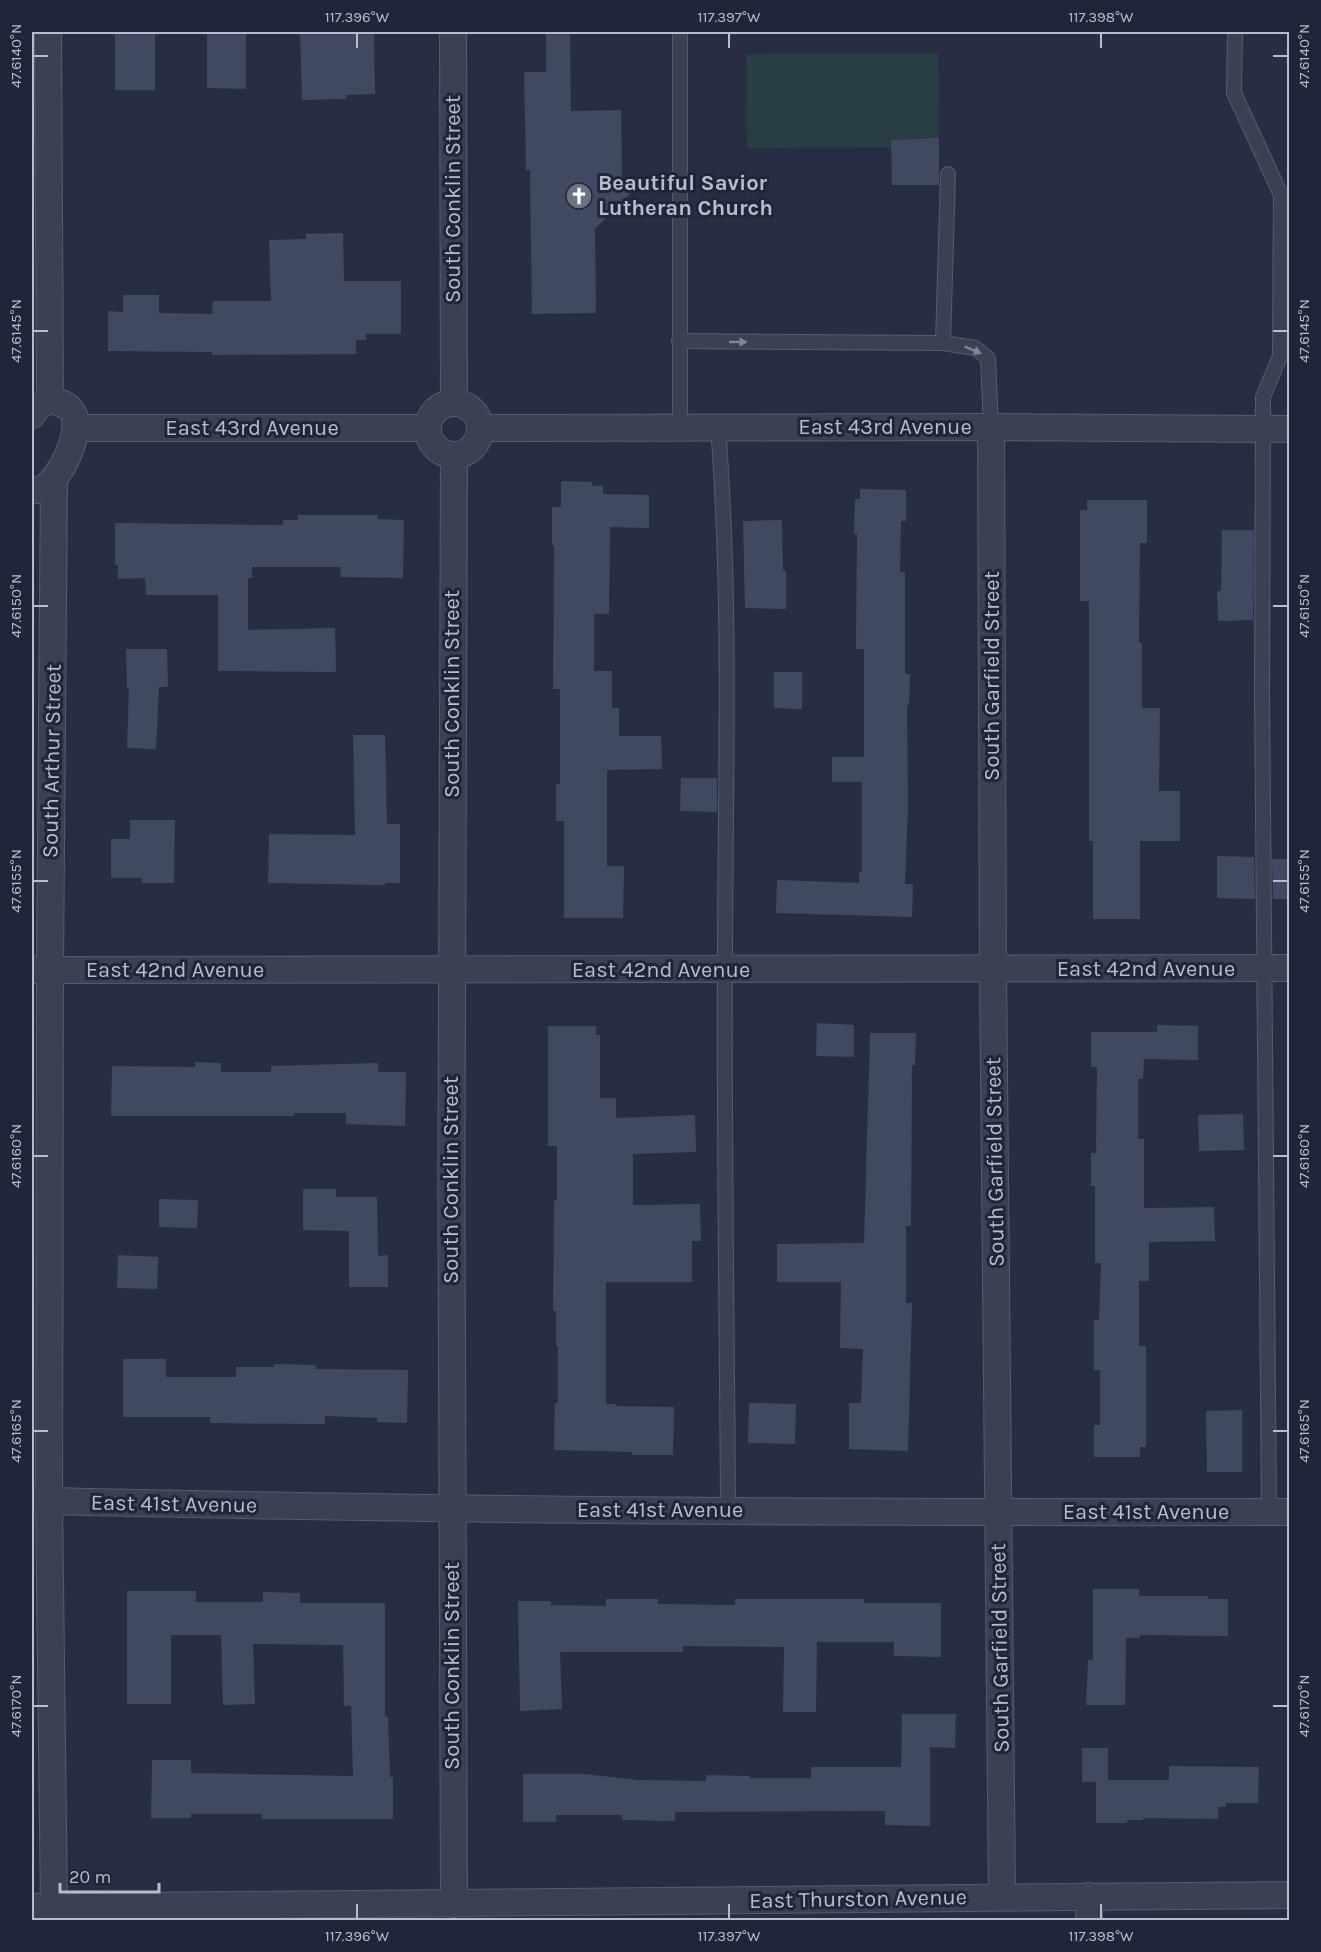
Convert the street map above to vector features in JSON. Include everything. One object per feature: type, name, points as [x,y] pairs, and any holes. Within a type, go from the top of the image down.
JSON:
[{"type":"street","points":[[32,490],[41,489],[54,478],[72,446],[76,428],[74,412],[64,404],[41,408],[40,289],[48,32]]},
{"type":"street","name":"South Conklin Street","points":[[453,32],[454,403]]},
{"type":"street","points":[[454,403],[468,406],[479,419],[481,428],[480,437],[470,450],[454,456],[438,450],[432,444],[428,428],[429,419],[434,411],[441,406],[454,403]]},
{"type":"street","name":"South Garfield Street","points":[[991,427],[993,970],[1002,1897]]},
{"type":"street","name":"East 43rd Avenue","points":[[76,428],[428,428]]},
{"type":"street","name":"East 43rd Avenue","points":[[481,428],[1290,429]]},
{"type":"street","name":"South Conklin Street","points":[[453,1904],[451,970],[454,456]]},
{"type":"street","name":"South Arthur Street","points":[[43,1908],[40,1500],[41,970],[54,478]]},
{"type":"street","name":"East 42nd Avenue","points":[[41,970],[1290,969]]},
{"type":"street","name":"East 41st Avenue","points":[[40,1500],[271,1507],[1279,1512]]},
{"type":"street","name":"East Thurston Avenue","points":[[43,1908],[99,1914],[453,1904],[1002,1897],[1089,1908],[1290,1895]]},
{"type":"lane","points":[[680,32],[680,427]]},
{"type":"lane","points":[[1235,32],[1234,93],[1285,193],[1280,356],[1263,398],[1264,968],[1279,1512]]},
{"type":"lane","points":[[943,343],[948,174]]},
{"type":"lane","points":[[679,341],[943,343],[975,348],[988,358],[991,427]]},
{"type":"lane","points":[[718,427],[723,493],[727,615],[725,970],[728,1510]]},
{"type":"shaded area","points":[[938,53],[939,138],[891,140],[891,147],[747,148],[746,54]]},
{"type":"building","points":[[115,32],[155,32],[155,90],[115,90]]},
{"type":"building","points":[[207,32],[246,32],[246,89],[207,88]]},
{"type":"building","points":[[300,32],[374,32],[375,94],[346,95],[346,99],[302,100]]},
{"type":"building","name":"Beautiful Savior Lutheran Church","points":[[546,32],[570,32],[571,111],[621,110],[622,180],[633,191],[595,229],[596,313],[532,314],[530,170],[526,170],[524,72],[546,72]]},
{"type":"building","points":[[939,138],[939,185],[892,185],[891,140]]},
{"type":"building","points":[[343,233],[344,281],[401,281],[401,334],[366,334],[366,340],[356,340],[356,354],[212,355],[212,352],[108,351],[108,311],[123,312],[123,295],[159,295],[159,313],[212,314],[213,301],[271,301],[269,240],[306,239],[306,234]]},
{"type":"building","points":[[561,481],[592,482],[592,486],[603,486],[603,494],[649,495],[649,528],[610,527],[609,614],[594,614],[594,671],[612,671],[612,708],[619,708],[619,736],[661,736],[662,769],[607,770],[607,866],[624,866],[623,918],[564,918],[564,821],[556,821],[556,784],[560,784],[560,689],[553,689],[554,545],[552,545],[552,507],[561,507]]},
{"type":"building","points":[[860,489],[906,490],[906,521],[901,521],[900,572],[905,572],[905,674],[910,674],[909,705],[907,705],[908,807],[905,884],[913,884],[912,917],[776,913],[777,880],[859,883],[859,872],[862,872],[862,782],[832,782],[832,757],[864,757],[864,649],[856,649],[857,534],[854,534],[855,499],[860,499]]},
{"type":"building","points":[[1087,500],[1147,500],[1147,543],[1140,543],[1139,643],[1142,643],[1142,708],[1160,708],[1159,791],[1180,791],[1180,841],[1140,841],[1140,919],[1093,919],[1093,841],[1089,841],[1089,601],[1080,601],[1080,510],[1087,510]]},
{"type":"building","points":[[298,515],[378,515],[378,519],[404,520],[403,578],[340,577],[341,567],[252,567],[252,578],[248,578],[248,630],[335,628],[336,672],[218,671],[218,595],[146,595],[145,578],[118,579],[118,565],[115,565],[115,523],[283,525],[283,520],[298,520]]},
{"type":"building","points":[[782,520],[786,609],[745,608],[743,521]]},
{"type":"building","points":[[1222,530],[1254,530],[1253,620],[1218,621],[1217,591],[1221,591]]},
{"type":"building","points":[[126,649],[167,649],[168,687],[159,687],[156,749],[127,748],[129,688],[127,688]]},
{"type":"building","points":[[774,672],[802,672],[802,709],[774,708]]},
{"type":"building","points":[[353,735],[385,735],[387,824],[400,824],[400,883],[385,883],[385,885],[268,883],[269,834],[355,835]]},
{"type":"building","points":[[681,778],[717,778],[717,812],[680,811]]},
{"type":"building","points":[[130,820],[175,820],[174,883],[142,883],[142,878],[111,878],[111,839],[130,839]]},
{"type":"building","points":[[1217,856],[1254,857],[1255,899],[1217,898]]},
{"type":"building","points":[[1272,859],[1290,859],[1290,899],[1273,899]]},
{"type":"building","points":[[817,1023],[854,1025],[854,1057],[816,1056]]},
{"type":"building","points":[[1157,1025],[1198,1026],[1198,1060],[1144,1059],[1143,1079],[1138,1079],[1138,1139],[1144,1139],[1144,1208],[1214,1207],[1215,1241],[1149,1242],[1149,1281],[1139,1281],[1139,1346],[1146,1346],[1146,1447],[1140,1447],[1140,1457],[1094,1457],[1094,1425],[1100,1425],[1100,1370],[1094,1370],[1094,1320],[1099,1320],[1101,1263],[1095,1263],[1095,1186],[1091,1186],[1091,1153],[1096,1153],[1097,1067],[1091,1067],[1091,1032],[1157,1032]]},
{"type":"building","points":[[548,1026],[596,1026],[596,1035],[600,1035],[600,1098],[616,1098],[616,1118],[695,1115],[696,1152],[633,1154],[633,1205],[700,1204],[701,1241],[692,1241],[692,1282],[606,1282],[606,1404],[674,1407],[673,1455],[554,1450],[555,1403],[558,1403],[558,1346],[556,1346],[556,1311],[553,1311],[557,1146],[548,1146]]},
{"type":"building","points":[[870,1033],[916,1033],[915,1065],[912,1065],[911,1226],[906,1226],[906,1303],[912,1303],[908,1451],[849,1449],[849,1403],[861,1403],[863,1349],[840,1348],[841,1282],[777,1282],[777,1244],[864,1243]]},
{"type":"building","points":[[195,1062],[221,1063],[221,1072],[271,1072],[271,1066],[378,1063],[378,1072],[406,1072],[405,1126],[346,1124],[346,1113],[294,1113],[294,1116],[111,1116],[112,1066],[195,1067]]},
{"type":"building","points":[[1243,1114],[1244,1150],[1199,1151],[1198,1115]]},
{"type":"building","points":[[303,1189],[336,1189],[336,1197],[377,1197],[378,1256],[388,1255],[388,1287],[349,1287],[349,1231],[303,1230]]},
{"type":"building","points":[[159,1199],[198,1200],[197,1228],[159,1227]]},
{"type":"building","points":[[118,1255],[158,1257],[157,1289],[117,1288]]},
{"type":"building","points":[[123,1359],[166,1359],[166,1377],[236,1377],[236,1367],[274,1367],[274,1364],[316,1365],[315,1369],[408,1370],[407,1423],[377,1422],[377,1418],[325,1416],[325,1424],[210,1423],[210,1417],[123,1417]]},
{"type":"building","points":[[749,1403],[796,1404],[795,1444],[748,1443]]},
{"type":"building","points":[[1242,1410],[1242,1472],[1207,1472],[1206,1411]]},
{"type":"building","points":[[1093,1589],[1139,1589],[1139,1596],[1208,1596],[1208,1599],[1228,1599],[1228,1636],[1140,1635],[1140,1638],[1126,1638],[1125,1705],[1086,1705],[1088,1660],[1093,1660]]},
{"type":"building","points":[[127,1591],[196,1591],[196,1602],[263,1602],[263,1592],[300,1593],[300,1603],[385,1603],[385,1717],[388,1717],[390,1777],[393,1777],[393,1819],[262,1819],[262,1814],[191,1814],[191,1818],[151,1818],[152,1760],[191,1760],[191,1773],[353,1776],[351,1706],[344,1706],[343,1645],[253,1644],[255,1704],[223,1705],[221,1635],[171,1635],[171,1704],[127,1704]]},
{"type":"building","points":[[606,1599],[658,1599],[658,1604],[735,1605],[735,1599],[864,1599],[864,1603],[941,1603],[941,1657],[894,1656],[894,1642],[817,1642],[816,1712],[783,1712],[784,1647],[683,1646],[683,1652],[560,1652],[562,1709],[520,1711],[518,1601],[551,1601],[551,1605],[606,1606]]},
{"type":"building","points":[[902,1714],[956,1714],[955,1748],[930,1747],[930,1826],[885,1825],[885,1811],[675,1812],[675,1821],[622,1820],[622,1815],[556,1815],[556,1822],[523,1822],[523,1774],[584,1774],[638,1780],[706,1781],[706,1775],[811,1778],[811,1767],[901,1767]]},
{"type":"building","points":[[1082,1748],[1108,1748],[1108,1780],[1169,1780],[1169,1766],[1259,1767],[1258,1803],[1226,1803],[1226,1807],[1218,1807],[1218,1819],[1143,1818],[1143,1820],[1127,1820],[1127,1823],[1096,1823],[1096,1782],[1082,1782]]},
{"type":"place","name":"Beautiful Savior Lutheran Church","points":[[579,196]]}]
